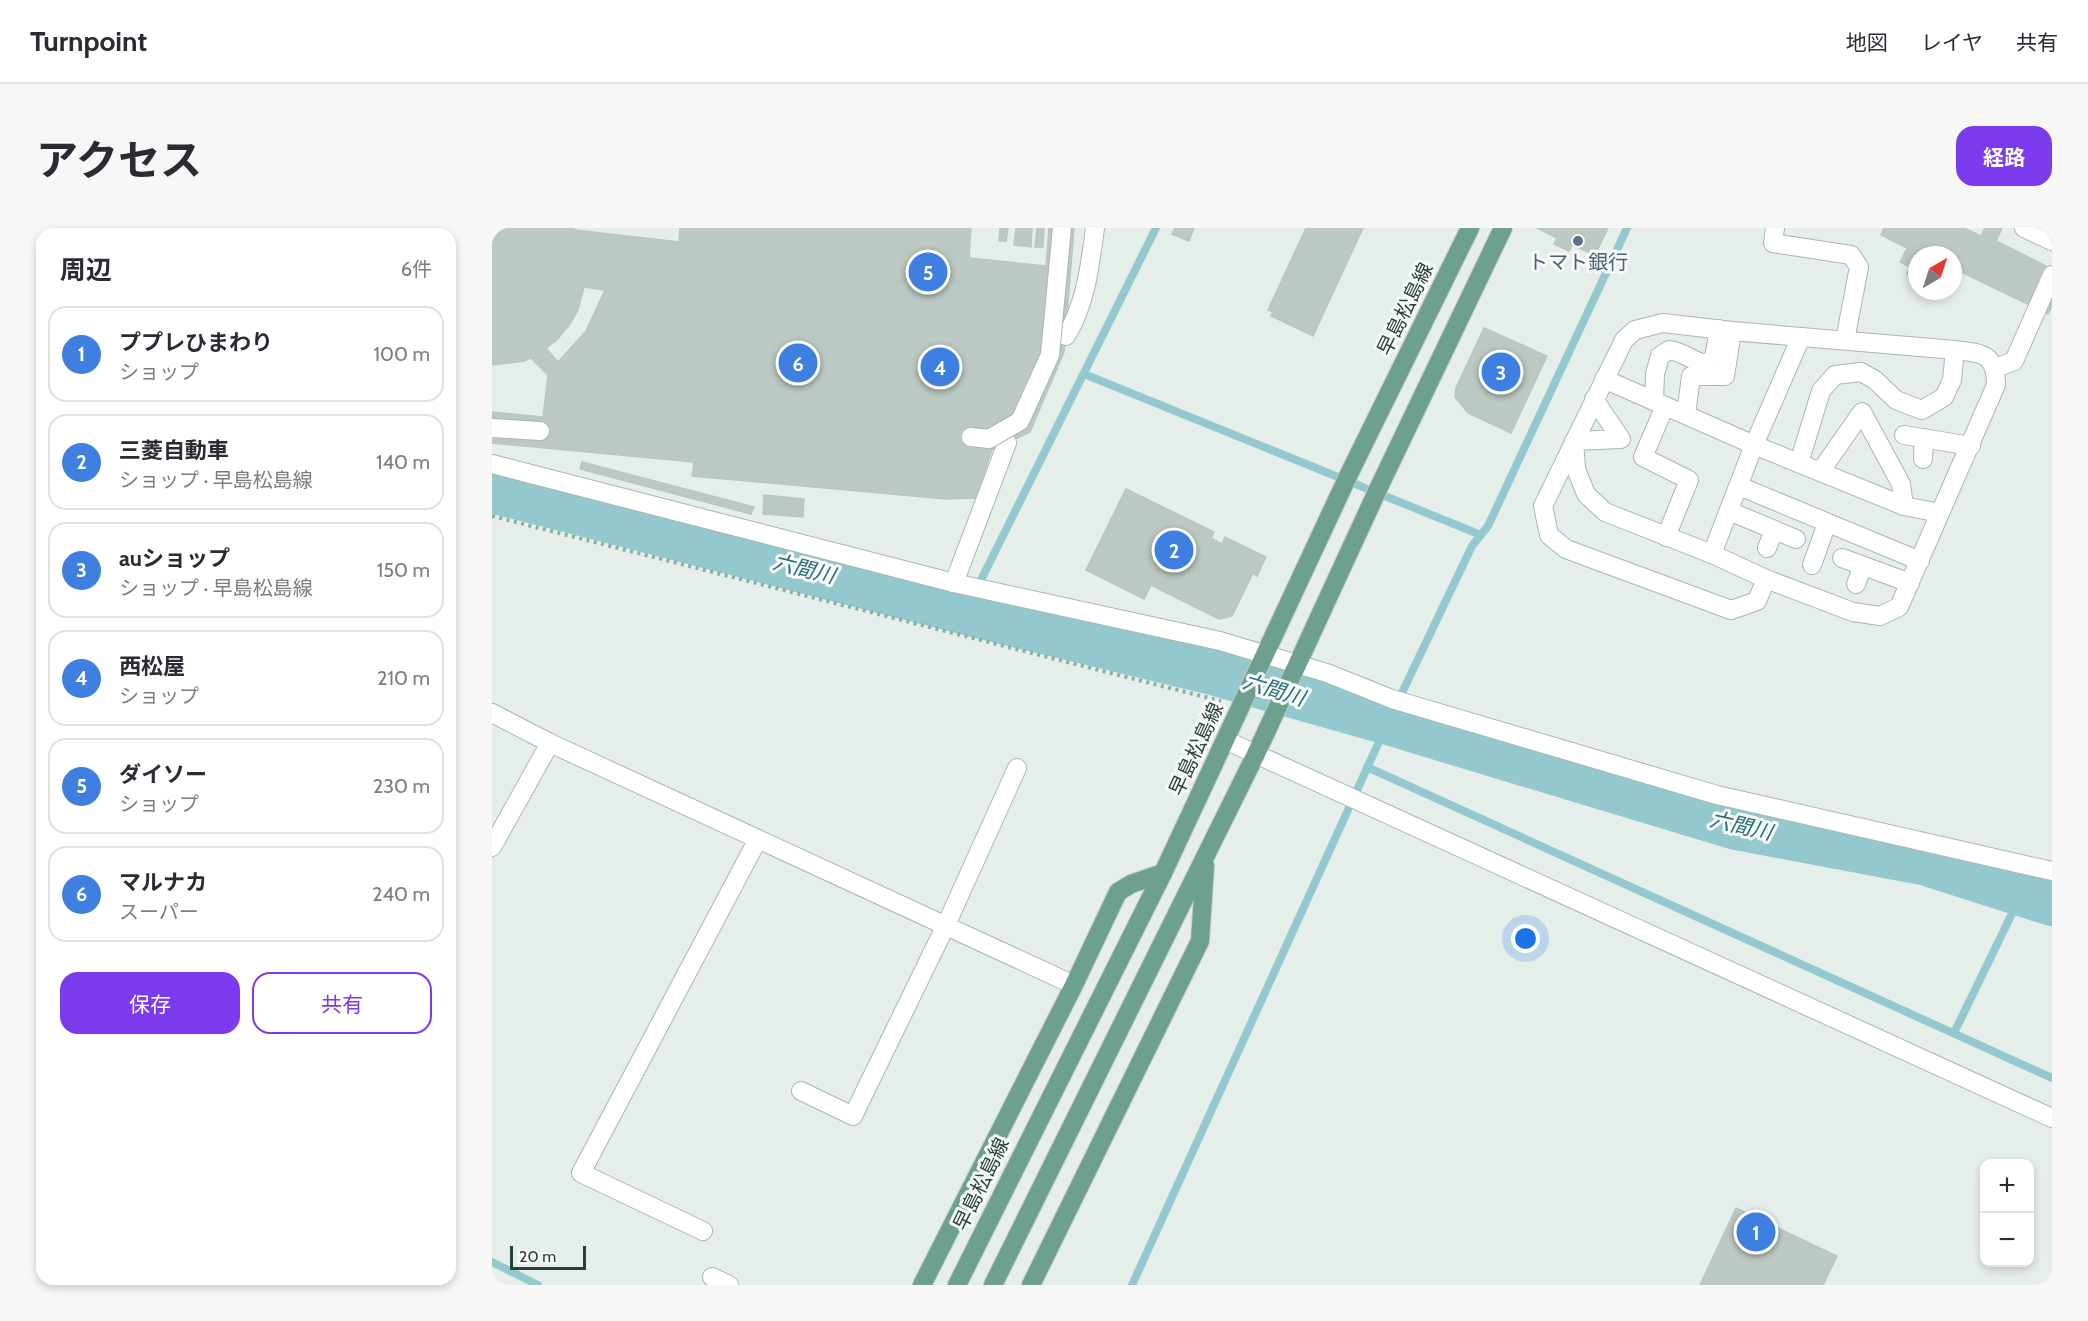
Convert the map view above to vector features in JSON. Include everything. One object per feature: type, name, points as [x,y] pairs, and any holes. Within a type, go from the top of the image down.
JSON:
[{"type":"main road","name":"早島松島線","points":[[957,1285],[1163,873],[1340,492],[1470,228]]},
{"type":"main road","points":[[993,1285],[1256,754],[1380,485],[1503,228]]},
{"type":"main road","points":[[1031,1285],[1200,941],[1205,858]]},
{"type":"main road","points":[[922,1285],[1074,985],[1118,892],[1131,884],[1163,873]]},
{"type":"street","points":[[971,437],[989,439],[1020,421],[1050,355],[1062,228]]},
{"type":"street","points":[[1066,336],[1072,326],[1087,284],[1095,228]]},
{"type":"street","points":[[1775,228],[1773,243],[1851,255],[1859,267],[1845,340]]},
{"type":"street","points":[[2024,228],[2052,241]]},
{"type":"street","points":[[1996,368],[2014,361],[2052,275]]},
{"type":"street","points":[[1574,441],[1576,469],[1586,494],[1605,512],[1852,612],[1880,616],[1899,607],[1971,446],[1996,385],[1996,368],[1988,357],[1970,351],[1663,323],[1635,330],[1624,340],[1594,399],[1543,506],[1549,535],[1566,549],[1731,610],[1757,600],[1766,579]]},
{"type":"street","points":[[1666,537],[1689,480],[1643,457],[1660,404],[1655,374],[1660,356],[1669,350],[1682,352],[1693,361],[1705,364],[1714,358],[1726,330]]},
{"type":"street","points":[[1686,414],[1691,376],[1725,376],[1726,330]]},
{"type":"street","points":[[1712,555],[1754,446],[1801,337]]},
{"type":"street","points":[[1799,463],[1821,391],[1835,375],[1861,372],[1875,380],[1896,400],[1922,410],[1944,397],[1952,380],[1954,350]]},
{"type":"street","points":[[1604,379],[1754,446],[1904,506],[1940,513]]},
{"type":"street","points":[[1574,441],[1621,439],[1594,399]]},
{"type":"street","points":[[1820,472],[1862,412],[1901,484],[1904,506]]},
{"type":"street","points":[[492,428],[540,431]]},
{"type":"street","points":[[1904,435],[1971,446]]},
{"type":"street","points":[[1923,459],[1924,438]]},
{"type":"street","points":[[954,583],[1007,443]]},
{"type":"street","points":[[492,464],[954,583],[1220,641],[1261,659],[1294,669],[1327,673],[1400,702],[1717,795],[2052,871]]},
{"type":"street","points":[[1739,486],[1920,561]]},
{"type":"street","points":[[1729,511],[1796,539]]},
{"type":"street","points":[[1812,565],[1827,523]]},
{"type":"street","points":[[1767,548],[1774,530]]},
{"type":"street","points":[[1842,558],[1910,583]]},
{"type":"street","points":[[1856,584],[1863,566]]},
{"type":"street","points":[[492,713],[550,743],[1074,985]]},
{"type":"street","points":[[1225,740],[2052,1118]]},
{"type":"street","points":[[492,847],[550,743]]},
{"type":"street","points":[[801,1091],[853,1116],[946,925],[1017,768]]},
{"type":"street","points":[[703,1231],[581,1173],[758,839]]},
{"type":"path","points":[[492,516],[1223,701]]},
{"type":"building","points":[[492,228],[574,228],[575,230],[679,242],[680,228],[971,228],[969,258],[1046,266],[1049,228],[1074,228],[1064,352],[1030,432],[992,450],[975,498],[946,499],[692,476],[694,462],[492,443],[492,412],[543,417],[548,375],[531,358],[492,365]],"holes":[[[584,287],[605,290],[586,331],[558,362],[546,348],[556,341],[570,324],[578,310]]]},
{"type":"building","points":[[1000,228],[1008,228],[1006,241],[999,241]]},
{"type":"building","points":[[1016,228],[1032,228],[1031,247],[1014,245]]},
{"type":"building","points":[[1037,228],[1044,228],[1043,247],[1035,247]]},
{"type":"building","points":[[1175,228],[1194,228],[1189,241],[1172,234]]},
{"type":"building","points":[[1306,228],[1363,228],[1313,336],[1271,316],[1273,312],[1268,310]]},
{"type":"building","name":"トマト銀行","points":[[1537,228],[1608,228],[1595,255],[1572,245],[1569,251],[1554,244],[1557,238]]},
{"type":"building","points":[[1884,228],[1964,228],[1981,236],[1985,228],[2002,228],[1996,241],[2052,269],[2052,306],[2048,314],[1962,272],[1962,246],[1908,246],[1908,266],[1900,262],[1907,248],[1881,235]]},
{"type":"building","points":[[1484,328],[1547,356],[1511,433],[1468,413],[1455,397],[1456,388]]},
{"type":"building","points":[[582,462],[754,507],[751,514],[580,469]]},
{"type":"building","points":[[1126,489],[1214,532],[1211,538],[1222,544],[1225,537],[1266,557],[1257,576],[1253,573],[1232,616],[1219,619],[1151,585],[1144,599],[1086,570]]},
{"type":"building","points":[[764,495],[804,499],[803,517],[763,514]]},
{"type":"building","points":[[1736,1208],[1837,1256],[1823,1285],[1700,1285]]},
{"type":"waterway","points":[[982,578],[1156,228]]},
{"type":"waterway","points":[[1132,1285],[1388,722],[1472,546],[1488,526],[1627,228]]},
{"type":"waterway","points":[[1084,374],[1481,535]]},
{"type":"waterway","name":"六間川","points":[[492,490],[974,614],[1212,672],[1388,722],[1736,827],[1927,863],[2052,903]]},
{"type":"waterway","points":[[974,614],[977,601]]},
{"type":"waterway","points":[[1367,767],[2052,1078]]},
{"type":"waterway","points":[[1954,1033],[2022,893]]},
{"type":"waterway","points":[[492,1262],[538,1285]]},
{"type":"place","name":"トマト銀行","points":[[1578,241]]},
{"type":"place","name":"ダイソー","points":[[928,272]]},
{"type":"place","name":"マルナカ","points":[[798,363]]},
{"type":"place","name":"西松屋","points":[[940,367]]},
{"type":"place","name":"auショップ","points":[[1501,372]]},
{"type":"place","name":"三菱自動車","points":[[1174,550]]},
{"type":"place","name":"ププレひまわり","points":[[1756,1232]]}]
